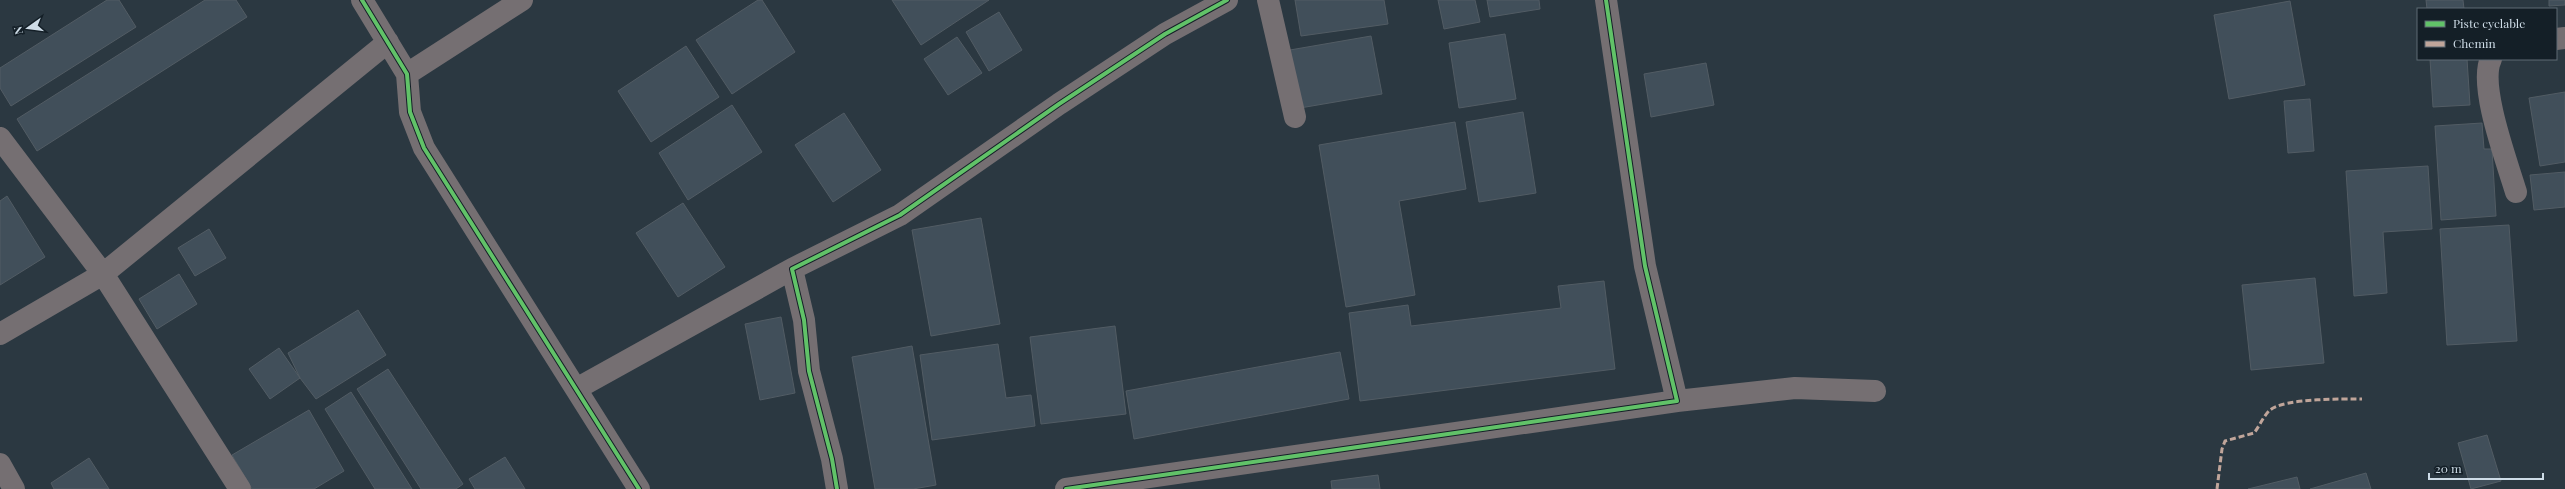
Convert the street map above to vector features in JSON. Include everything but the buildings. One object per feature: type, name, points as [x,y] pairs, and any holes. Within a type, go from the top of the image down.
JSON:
[{"type":"street","points":[[362,0],[407,74],[410,112],[424,148],[638,489]]},
{"type":"street","points":[[407,74],[522,0]]},
{"type":"street","points":[[576,389],[792,269],[900,215],[1058,104],[1165,34],[1227,0]]},
{"type":"street","points":[[1268,0],[1294,117]]},
{"type":"street","points":[[1606,0],[1645,266],[1678,400]]},
{"type":"street","points":[[0,334],[103,274],[388,42]]},
{"type":"street","points":[[2491,60],[2487,68],[2487,87],[2516,192]]},
{"type":"street","points":[[0,138],[103,274],[240,489]]},
{"type":"street","points":[[792,269],[804,320],[809,371],[832,459],[837,489]]},
{"type":"street","points":[[1066,489],[1678,400],[1795,388],[1875,391]]},
{"type":"street","points":[[0,464],[14,489]]},
{"type":"marked path","points":[[2217,489],[2222,449],[2225,441],[2254,433],[2270,410],[2277,406],[2300,401],[2362,399]]},
{"type":"cycle path","points":[[362,0],[407,74],[410,112],[424,148],[639,489]]},
{"type":"cycle path","points":[[837,489],[832,459],[809,371],[804,320],[792,269],[900,215],[1059,104],[1165,34],[1227,0]]},
{"type":"cycle path","points":[[1066,489],[1677,401],[1645,266],[1606,0]]}]
